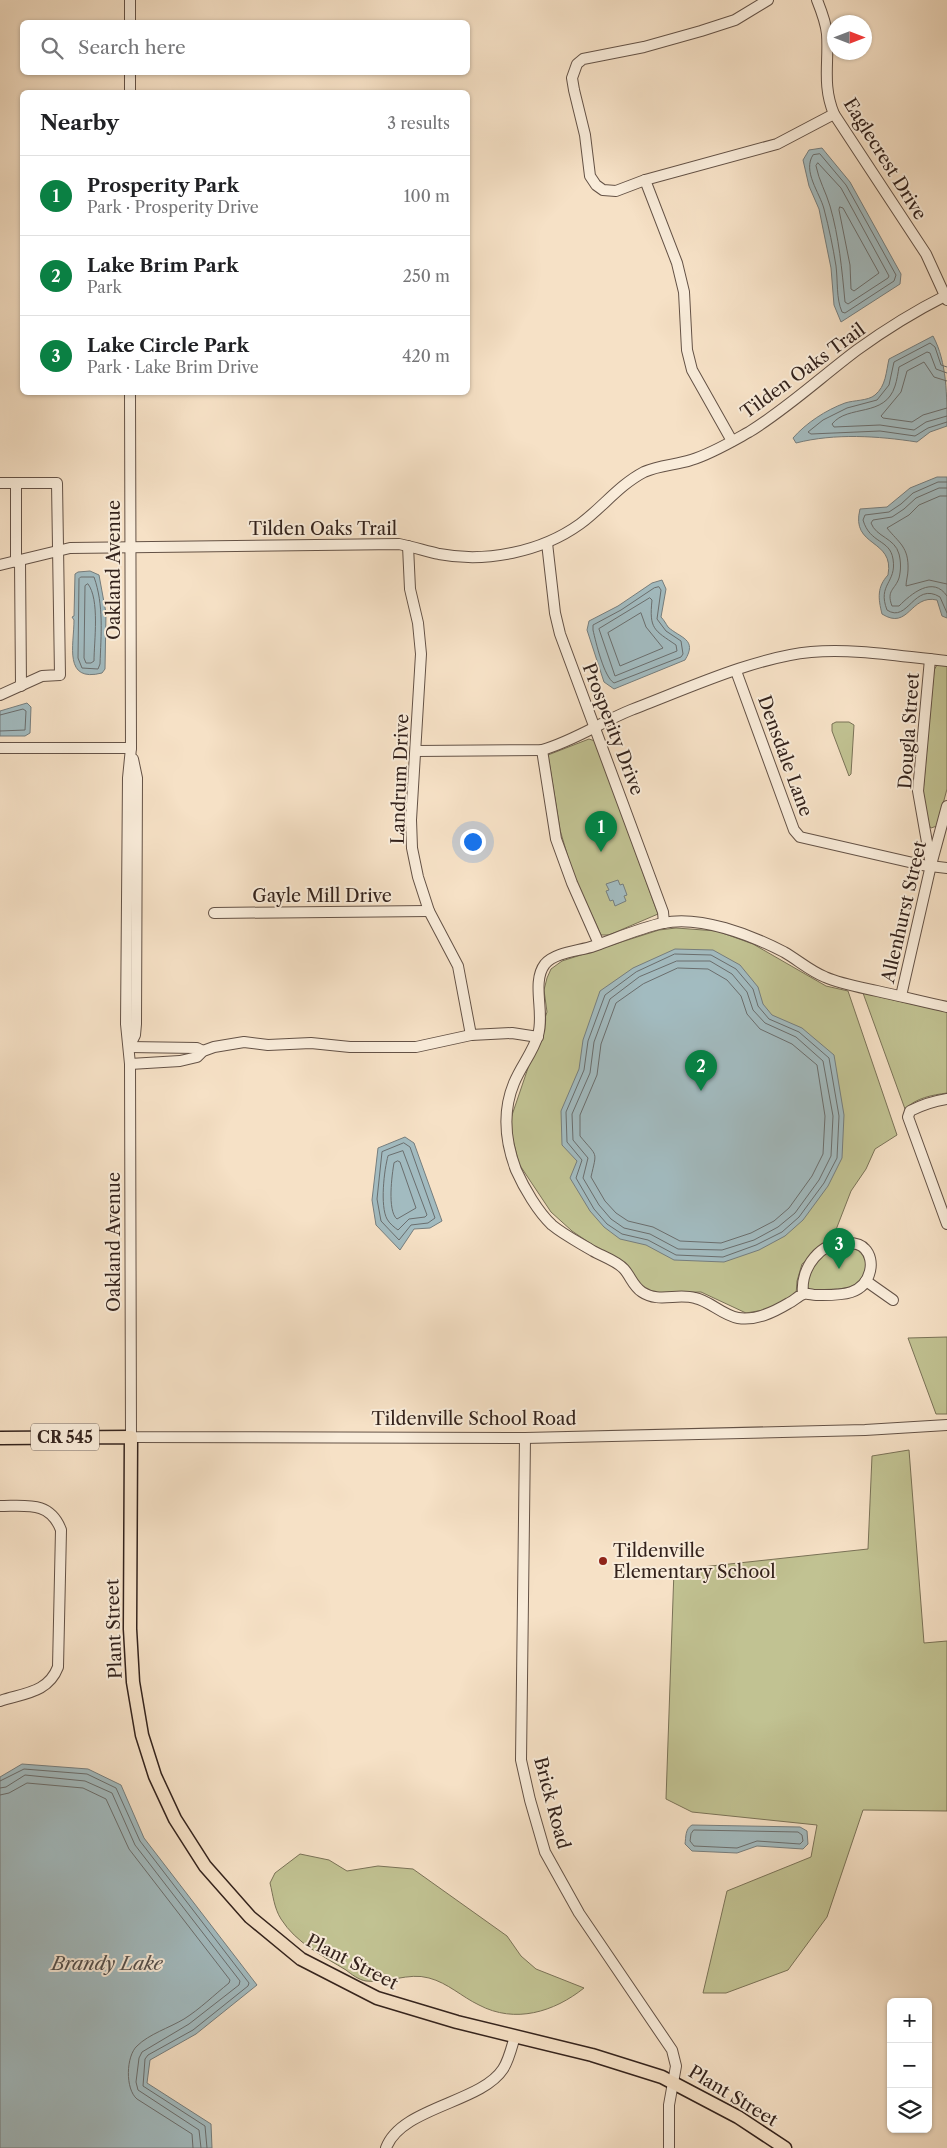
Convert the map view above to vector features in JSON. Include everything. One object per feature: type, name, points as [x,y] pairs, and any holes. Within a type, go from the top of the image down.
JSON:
[{"type":"main road","name":"Tildenville School Road","points":[[0,1438],[131,1437]]},
{"type":"main road","name":"Plant Street","points":[[131,1437],[130,1629],[136,1709],[142,1735],[155,1776],[175,1819],[205,1866],[250,1917],[301,1959],[377,1998],[413,2010],[592,2055],[673,2081],[738,2117],[785,2148]]},
{"type":"street","points":[[130,0],[130,20]]},
{"type":"street","points":[[768,0],[735,20],[644,47],[583,59],[577,64],[572,78],[585,135],[590,176],[603,190],[616,191],[645,180],[777,144],[834,114]]},
{"type":"street","name":"Eaglecrest Drive","points":[[817,0],[827,32],[826,83],[829,101],[834,114],[926,254],[946,297]]},
{"type":"street","points":[[130,75],[130,90]]},
{"type":"street","points":[[645,180],[677,263],[684,292],[687,350],[692,370],[732,441]]},
{"type":"street","name":"Tilden Oaks Trail","points":[[0,565],[70,548],[399,544],[441,554],[504,555],[546,542],[580,524],[620,487],[646,472],[693,460],[732,441],[790,404],[856,351],[904,318],[946,297]]},
{"type":"street","name":"Oakland Avenue","points":[[130,395],[131,748],[128,778],[126,1014],[130,1064],[131,1437]]},
{"type":"street","points":[[0,483],[57,483],[60,675],[42,676],[0,695]]},
{"type":"street","points":[[16,483],[21,686]]},
{"type":"street","name":"Prosperity Drive","points":[[546,542],[555,613],[560,634],[663,912],[664,923]]},
{"type":"street","name":"Landrum Drive","points":[[408,546],[410,589],[418,622],[421,654],[411,820],[412,848],[418,877],[430,910],[458,966],[471,1035]]},
{"type":"street","points":[[416,751],[542,750],[559,745],[612,718],[666,697],[736,671],[782,657],[812,652],[850,652],[947,661]]},
{"type":"street","name":"Dougla Street","points":[[930,659],[918,791],[931,865]]},
{"type":"street","name":"Densdale Lane","points":[[736,671],[794,830],[800,837],[922,865],[931,865]]},
{"type":"street","points":[[0,748],[131,748]]},
{"type":"street","points":[[542,750],[556,839],[572,883],[599,944]]},
{"type":"street","name":"Allenhurst Street","points":[[901,996],[931,865],[947,806]]},
{"type":"street","points":[[931,865],[947,868]]},
{"type":"street","name":"Gayle Mill Drive","points":[[214,913],[421,912],[430,910]]},
{"type":"street","points":[[803,1294],[802,1285],[814,1256],[827,1247],[842,1242],[861,1246],[870,1257],[872,1267],[866,1281],[856,1290],[844,1294],[803,1294],[772,1312],[761,1316],[739,1318],[720,1311],[698,1298],[680,1295],[664,1298],[644,1294],[631,1282],[623,1268],[552,1225],[538,1208],[518,1174],[508,1146],[506,1123],[508,1103],[514,1082],[538,1037],[541,1009],[538,986],[539,976],[545,963],[557,956],[664,923],[686,922],[713,925],[739,933],[785,953],[822,976],[947,1007]]},
{"type":"street","points":[[129,1047],[197,1048],[203,1050],[230,1043],[244,1042],[268,1045],[311,1043],[350,1047],[416,1047],[471,1035],[512,1033],[538,1037]]},
{"type":"street","points":[[130,1064],[197,1057],[203,1050]]},
{"type":"street","points":[[947,1099],[910,1111],[908,1117],[947,1224]]},
{"type":"street","points":[[866,1281],[893,1300]]},
{"type":"street","name":"Tildenville School Road","points":[[131,1437],[525,1438],[947,1425]]},
{"type":"street","name":"Brick Road","points":[[525,1438],[521,1760],[545,1852],[579,1913],[672,2050],[676,2066],[669,2105],[669,2148]]},
{"type":"street","points":[[0,1506],[34,1506],[48,1511],[56,1518],[60,1530],[58,1667],[54,1678],[42,1688],[0,1701]]},
{"type":"street","points":[[386,2148],[388,2142],[411,2120],[488,2084],[503,2069],[515,2036]]},
{"type":"green space","points":[[937,665],[947,666],[947,789],[937,826],[931,828],[928,824],[923,792],[934,670]]},
{"type":"green space","points":[[836,722],[849,722],[854,725],[851,774],[849,776],[832,731],[832,724]]},
{"type":"green space","points":[[589,739],[595,741],[658,914],[609,935],[601,935],[573,874],[560,830],[548,755]]},
{"type":"green space","points":[[676,928],[717,931],[753,944],[826,986],[848,991],[897,1135],[875,1149],[866,1169],[851,1191],[832,1240],[802,1264],[797,1281],[796,1295],[775,1308],[746,1313],[701,1292],[655,1293],[635,1284],[624,1266],[572,1231],[551,1212],[519,1164],[509,1124],[547,1012],[544,990],[551,969],[562,961],[659,930]]},
{"type":"green space","points":[[863,993],[947,1012],[947,1093],[919,1100],[905,1109]]},
{"type":"green space","points":[[839,1247],[854,1248],[863,1255],[867,1265],[863,1275],[852,1286],[811,1291],[806,1285],[817,1261],[826,1253]]},
{"type":"green space","points":[[947,1337],[947,1414],[936,1414],[908,1338]]},
{"type":"green space","points":[[909,1450],[924,1643],[947,1641],[947,1811],[863,1810],[827,1917],[788,1970],[726,1993],[703,1993],[727,1891],[811,1857],[817,1825],[692,1812],[666,1799],[674,1570],[868,1549],[872,1456]]},
{"type":"green space","points":[[300,1854],[329,1860],[347,1871],[378,1866],[413,1869],[507,1936],[521,1956],[536,1969],[584,1988],[547,2009],[534,2013],[506,2014],[479,2005],[442,1983],[429,1978],[413,1976],[382,1981],[366,1981],[355,1977],[302,1942],[287,1928],[279,1915],[270,1883],[275,1873]]},
{"type":"water","points":[[822,148],[850,182],[901,274],[900,284],[841,322],[834,305],[831,268],[819,209],[809,186],[803,160],[809,150]]},
{"type":"water","points":[[933,336],[944,368],[947,426],[930,432],[917,442],[856,436],[796,443],[793,438],[810,422],[824,413],[845,403],[875,395],[883,383],[889,359]]},
{"type":"water","points":[[937,477],[947,477],[947,618],[942,616],[937,600],[928,600],[921,602],[898,618],[891,618],[882,614],[879,598],[880,588],[888,575],[888,563],[880,548],[861,531],[859,522],[860,509],[887,507],[910,488]]},
{"type":"water","points":[[90,571],[99,575],[106,613],[105,669],[102,673],[90,675],[81,672],[73,660],[74,620],[72,617],[74,616],[75,574]]},
{"type":"water","points":[[662,580],[666,589],[661,617],[668,627],[688,643],[690,648],[685,660],[614,689],[604,682],[587,630],[589,621],[618,606],[652,583]]},
{"type":"water","points":[[27,703],[31,707],[30,733],[25,736],[0,736],[0,711]]},
{"type":"water","points":[[618,880],[620,885],[623,884],[627,895],[624,896],[626,901],[615,906],[613,900],[610,901],[606,891],[609,890],[606,884]]},
{"type":"water","points":[[675,949],[713,950],[740,965],[758,987],[763,1004],[772,1015],[802,1028],[834,1055],[844,1115],[842,1158],[828,1186],[803,1220],[785,1236],[759,1250],[724,1262],[674,1260],[646,1245],[620,1239],[604,1227],[590,1211],[570,1178],[577,1161],[562,1145],[561,1111],[579,1069],[583,1040],[600,991],[633,968]]},
{"type":"water","points":[[405,1137],[414,1143],[442,1221],[430,1228],[414,1229],[400,1250],[376,1225],[372,1200],[378,1148]]},
{"type":"water","name":"Brandy Lake","points":[[22,1764],[88,1769],[121,1785],[144,1838],[257,1985],[196,2034],[150,2060],[147,2083],[211,2124],[212,2148],[0,2148],[0,1777]]},
{"type":"water","points":[[692,1825],[800,1827],[807,1831],[808,1844],[803,1849],[757,1846],[737,1853],[692,1851],[685,1844],[687,1831]]},
{"type":"place","name":"Prosperity Park","points":[[601,852]]},
{"type":"place","name":"Lake Brim Park","points":[[701,1091]]},
{"type":"place","name":"Lake Circle Park","points":[[839,1269]]},
{"type":"place","name":"Tildenville Elementary School","points":[[603,1561]]}]
